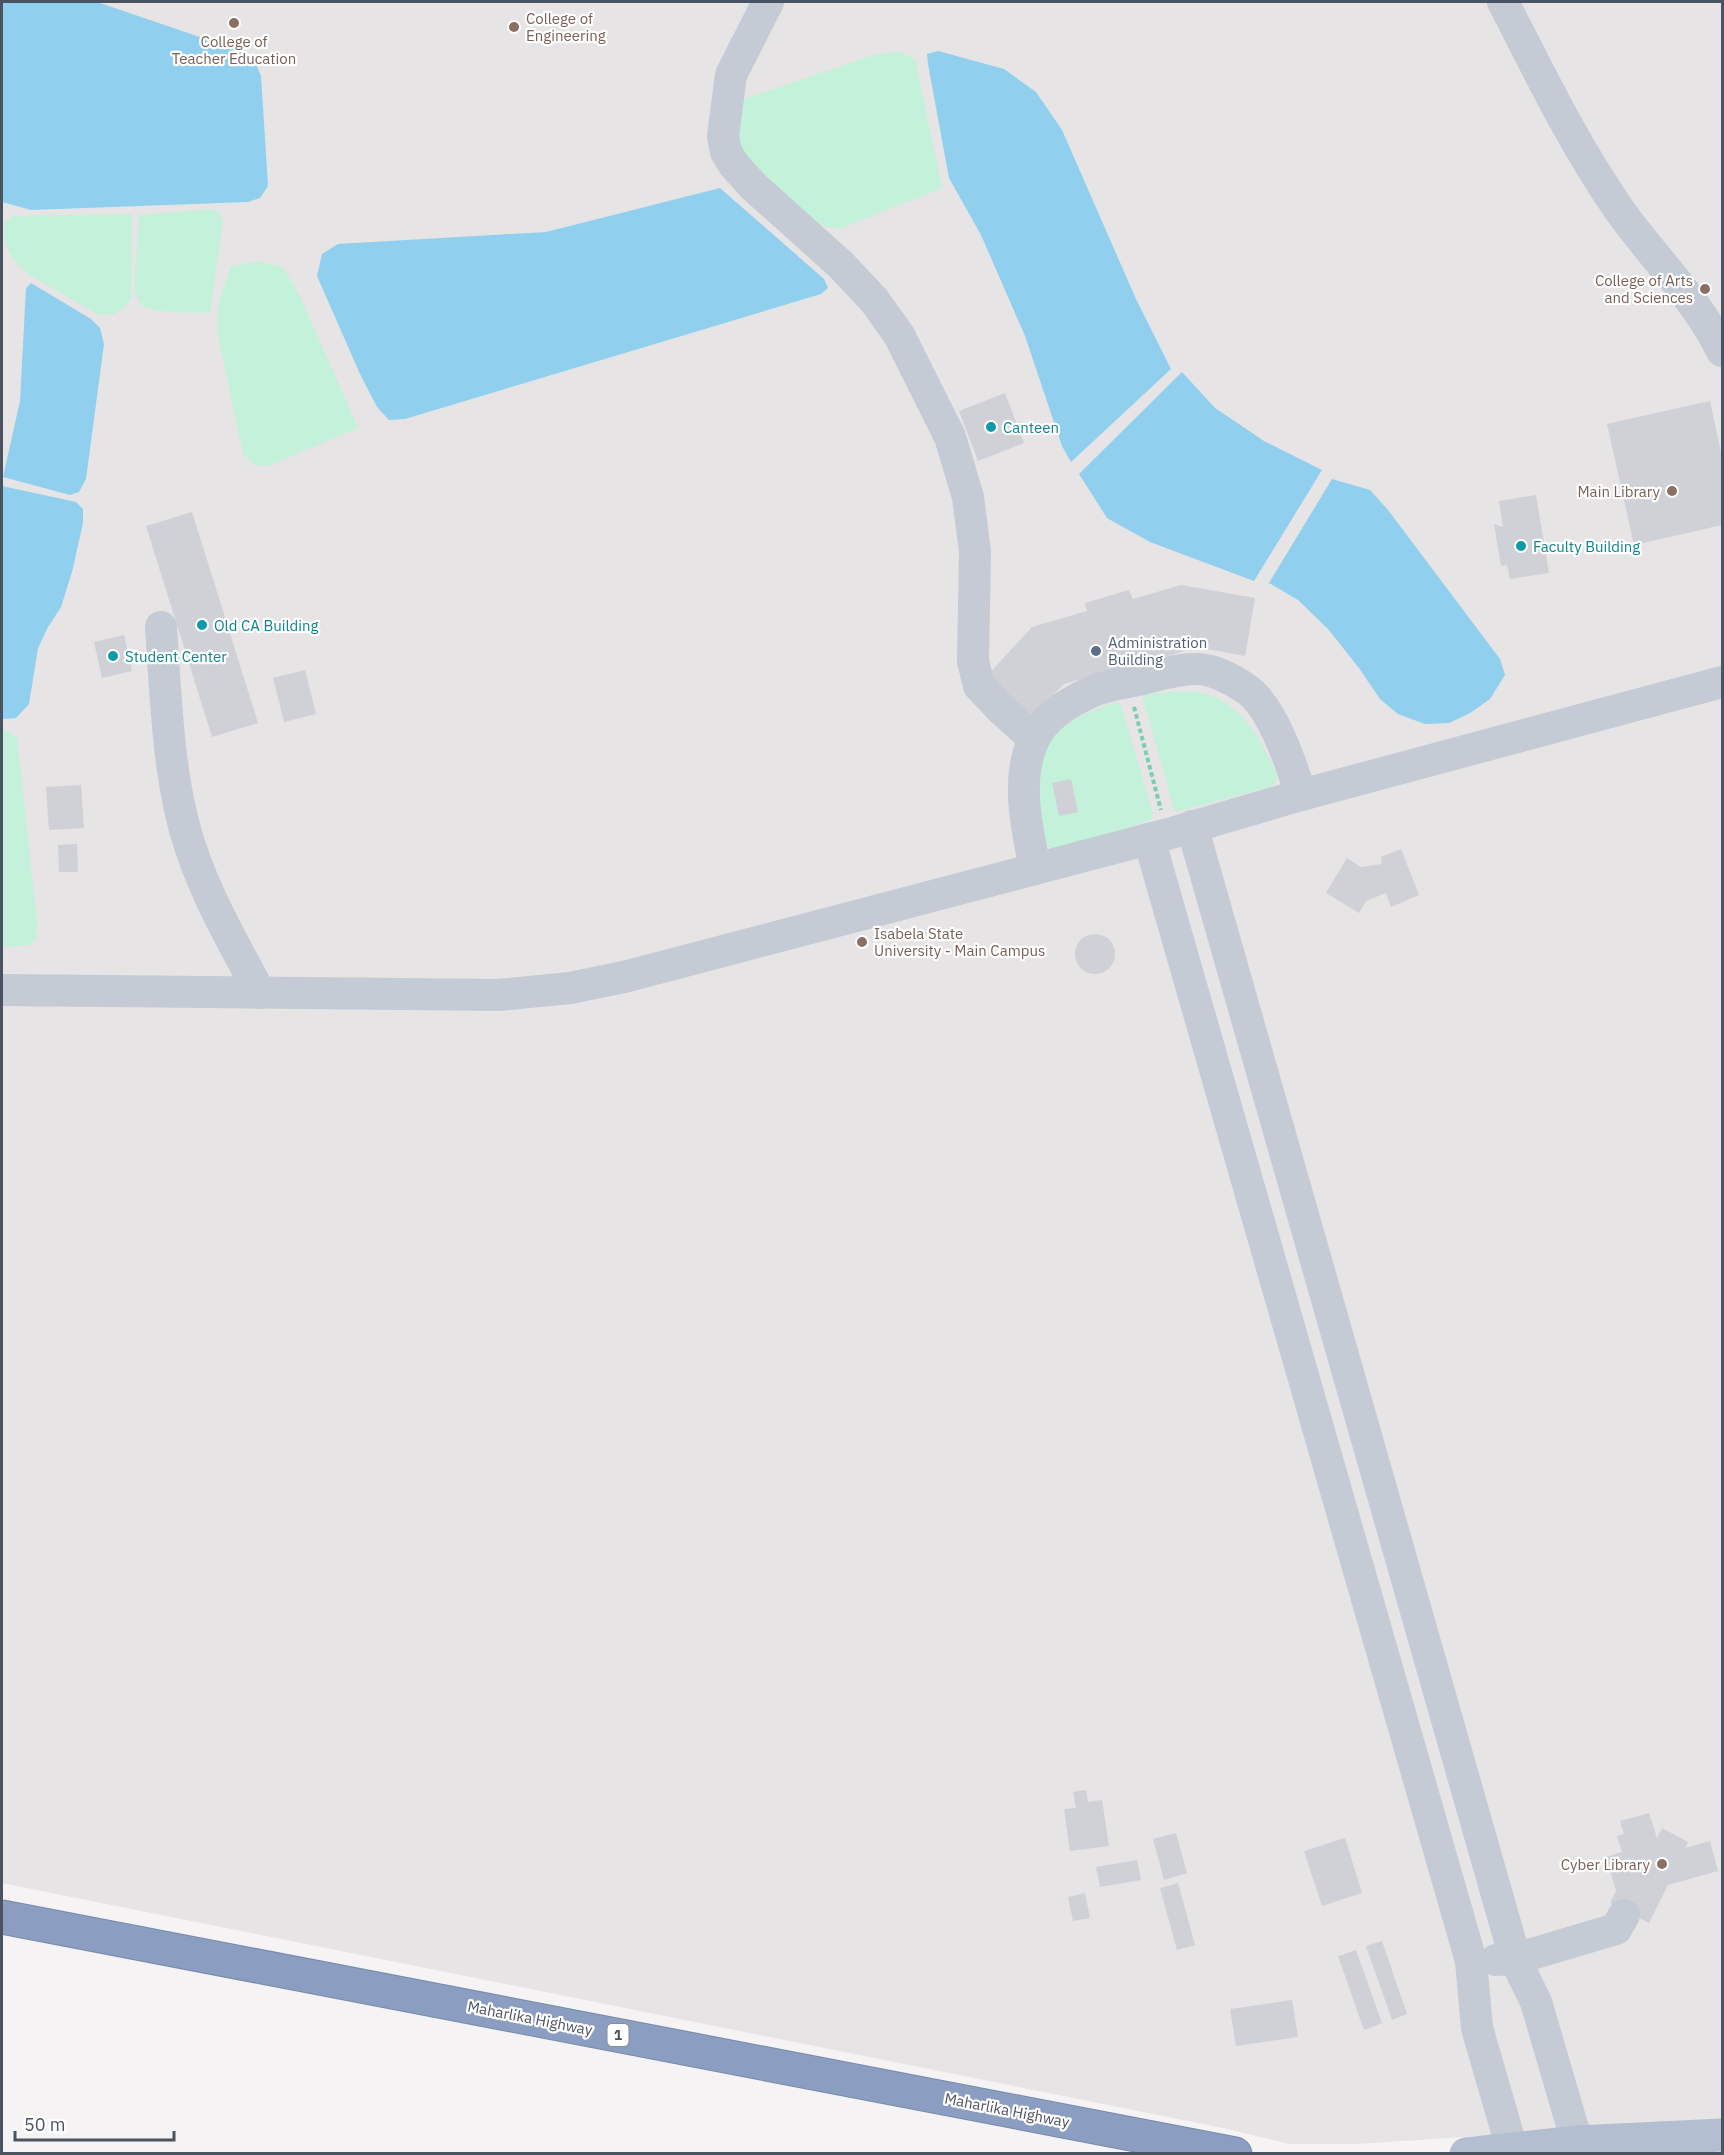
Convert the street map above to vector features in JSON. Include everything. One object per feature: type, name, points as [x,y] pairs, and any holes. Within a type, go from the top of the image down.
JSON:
[{"type":"highway","name":"Maharlika Highway","points":[[2,1917],[1226,2153]]},
{"type":"main road","points":[[1466,2154],[1577,2142],[1651,2147],[1722,2135]]},
{"type":"street","points":[[768,2],[731,75],[723,136],[726,152],[734,165],[753,186],[841,265],[874,300],[898,335],[950,437],[968,497],[975,552],[973,661],[979,686],[1034,739]]},
{"type":"street","points":[[1503,2],[1590,166],[1620,211],[1709,324],[1722,351]]},
{"type":"street","points":[[161,627],[171,750],[190,847],[224,926],[260,993]]},
{"type":"street","points":[[1035,869],[1026,824],[1024,787],[1026,762],[1034,739],[1042,727],[1061,708],[1094,690],[1171,672],[1200,669],[1247,689],[1278,732],[1302,795]]},
{"type":"street","points":[[2,990],[499,995],[570,988],[624,977],[1035,869],[1722,682]]},
{"type":"street","points":[[1169,833],[1515,1959],[1536,2002],[1577,2142]]},
{"type":"street","points":[[1169,833],[1471,1961],[1478,2028],[1512,2149]]},
{"type":"street","points":[[1471,1961],[1515,1959],[1616,1929],[1624,1915]]},
{"type":"path","points":[[1128,683],[1169,833]]},
{"type":"shaded area","name":"Isabela State University - Main Campus","points":[[2,2],[1722,2],[1722,2120],[1357,2144],[1290,2144],[1223,2128],[2,1883]]},
{"type":"green space","points":[[900,52],[915,59],[942,188],[839,229],[815,224],[754,167],[738,144],[736,122],[744,99],[877,54]]},
{"type":"green space","points":[[213,209],[219,213],[223,221],[210,312],[187,313],[150,309],[143,306],[134,290],[139,215]]},
{"type":"green space","points":[[132,214],[131,298],[123,309],[114,314],[99,315],[28,274],[17,263],[6,244],[5,222],[13,216]]},
{"type":"green space","points":[[259,261],[283,267],[300,296],[358,428],[268,466],[254,465],[243,454],[217,330],[219,301],[231,266]]},
{"type":"green space","points":[[1194,692],[1212,696],[1237,712],[1248,723],[1271,762],[1277,776],[1273,786],[1176,812],[1143,698],[1146,694]]},
{"type":"green space","points":[[1115,702],[1121,705],[1153,814],[1151,820],[1060,849],[1051,848],[1044,838],[1040,813],[1042,768],[1046,748],[1058,732],[1076,719]]},
{"type":"green space","points":[[2,729],[17,737],[37,922],[36,939],[30,945],[2,947]]},
{"type":"water","points":[[2,2],[97,2],[241,51],[254,59],[261,76],[268,186],[260,198],[248,202],[31,210],[2,202]]},
{"type":"water","points":[[938,51],[1004,69],[1036,92],[1062,130],[1136,299],[1171,369],[1071,462],[1062,446],[1025,336],[981,235],[949,178],[927,54]]},
{"type":"water","points":[[720,188],[824,279],[828,288],[821,294],[405,419],[389,420],[377,407],[317,276],[322,254],[338,244],[546,232]]},
{"type":"water","points":[[31,283],[91,319],[100,328],[104,344],[86,479],[79,492],[70,495],[3,477],[20,401],[26,288]]},
{"type":"water","points":[[1182,372],[1215,408],[1264,441],[1322,470],[1254,581],[1150,542],[1107,518],[1079,474]]},
{"type":"water","points":[[1332,479],[1370,490],[1388,510],[1500,659],[1505,675],[1490,699],[1470,713],[1449,723],[1425,724],[1398,714],[1380,699],[1328,629],[1298,600],[1269,583]]},
{"type":"water","points":[[2,486],[76,502],[83,509],[83,523],[61,607],[38,648],[29,704],[16,718],[2,719]]},
{"type":"building","name":"Canteen","points":[[1005,393],[1024,443],[978,461],[959,411]]},
{"type":"building","name":"Main Library","points":[[1710,401],[1722,457],[1722,525],[1634,545],[1607,424]]},
{"type":"building","name":"Faculty Building","points":[[1536,495],[1549,573],[1510,579],[1507,565],[1501,566],[1494,524],[1503,527],[1499,501]]},
{"type":"building","name":"Old CA Building","points":[[192,512],[258,723],[212,737],[146,526]]},
{"type":"building","name":"Administration Building","points":[[1181,585],[1255,598],[1245,656],[1197,647],[1152,661],[1155,667],[1110,670],[1064,684],[1028,721],[985,678],[1032,627],[1087,611],[1085,603],[1129,590],[1133,599]]},
{"type":"building","name":"Student Center","points":[[124,635],[132,671],[102,678],[94,642]]},
{"type":"building","points":[[305,670],[316,714],[284,722],[273,678]]},
{"type":"building","points":[[1071,779],[1078,812],[1059,816],[1052,783]]},
{"type":"building","points":[[81,785],[84,828],[49,830],[46,787]]},
{"type":"building","points":[[77,844],[78,872],[59,872],[58,845]]},
{"type":"building","points":[[1401,849],[1419,895],[1391,907],[1386,893],[1366,901],[1359,913],[1326,893],[1347,858],[1361,867],[1382,864],[1381,857]]},
{"type":"building","points":[[1095,934],[1109,940],[1115,954],[1109,968],[1095,974],[1081,968],[1075,954],[1081,940]]},
{"type":"building","points":[[1086,1790],[1088,1802],[1102,1800],[1109,1846],[1070,1851],[1064,1809],[1076,1808],[1073,1792]]},
{"type":"building","name":"Cyber Library","points":[[1649,1813],[1657,1838],[1662,1828],[1688,1842],[1685,1848],[1710,1841],[1718,1871],[1668,1885],[1649,1923],[1610,1903],[1616,1891],[1606,1857],[1622,1852],[1617,1836],[1624,1834],[1620,1821]]},
{"type":"building","points":[[1176,1833],[1187,1873],[1164,1880],[1153,1839]]},
{"type":"building","points":[[1345,1838],[1362,1893],[1322,1906],[1304,1851]]},
{"type":"building","points":[[1137,1860],[1141,1880],[1100,1887],[1096,1867]]},
{"type":"building","points":[[1178,1883],[1195,1945],[1177,1950],[1160,1888]]},
{"type":"building","points":[[1085,1893],[1090,1918],[1073,1921],[1068,1897]]},
{"type":"building","points":[[1382,1941],[1407,2014],[1392,2020],[1366,1946]]},
{"type":"building","points":[[1356,1950],[1382,2023],[1364,2030],[1338,1956]]},
{"type":"building","points":[[1292,2000],[1298,2037],[1236,2046],[1230,2009]]},
{"type":"place","name":"College of Teacher Education","points":[[234,23]]},
{"type":"place","name":"College of Engineering","points":[[514,27]]},
{"type":"place","name":"College of Arts and Sciences","points":[[1705,289]]},
{"type":"place","name":"Canteen","points":[[991,427]]},
{"type":"place","name":"Main Library","points":[[1672,491]]},
{"type":"place","name":"Faculty Building","points":[[1521,546]]},
{"type":"place","name":"Old CA Building","points":[[202,625]]},
{"type":"place","name":"Administration Building","points":[[1096,651]]},
{"type":"place","name":"Student Center","points":[[113,656]]},
{"type":"place","name":"Isabela State University - Main Campus","points":[[862,942]]},
{"type":"place","name":"Cyber Library","points":[[1662,1864]]}]
